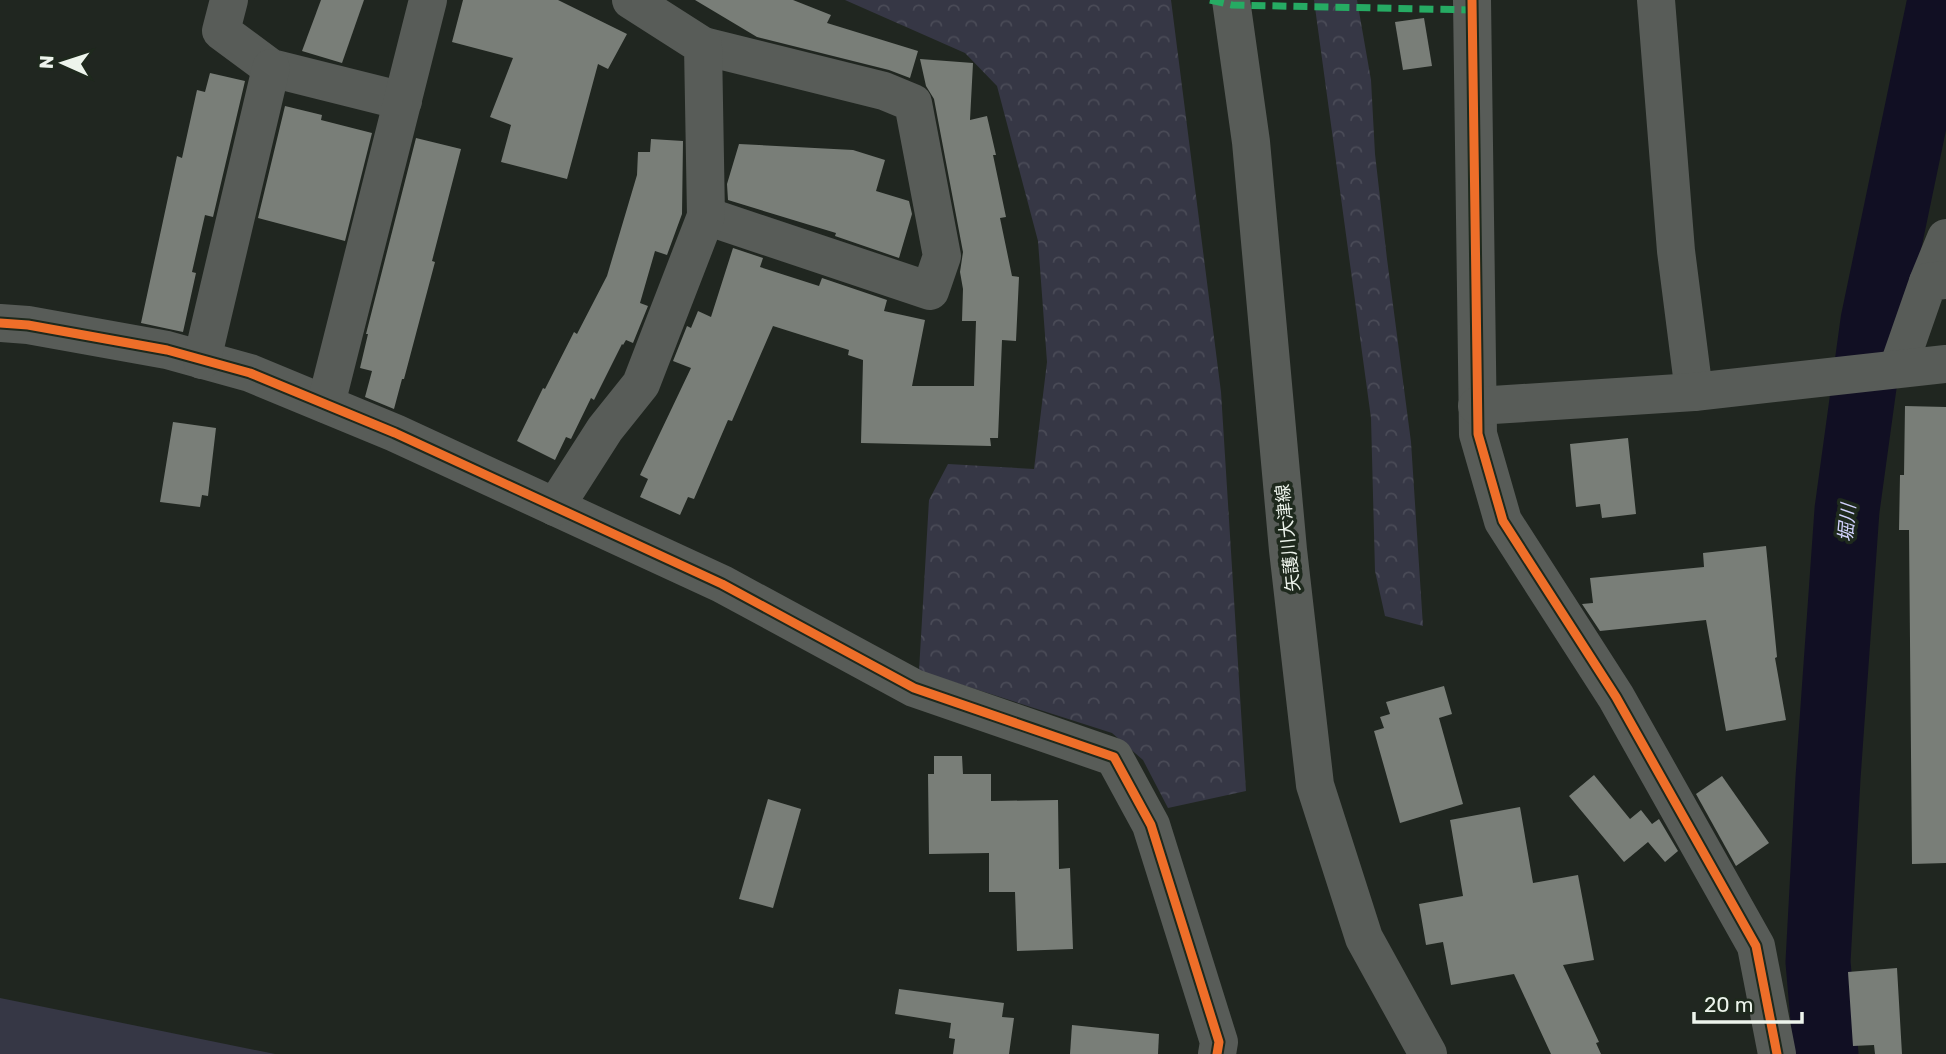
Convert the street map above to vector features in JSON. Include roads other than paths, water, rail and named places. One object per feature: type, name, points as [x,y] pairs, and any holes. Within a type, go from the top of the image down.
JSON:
[{"type":"street","points":[[229,0],[221,31],[271,68],[403,100]]},
{"type":"street","points":[[326,404],[428,0]]},
{"type":"street","points":[[631,0],[703,46],[884,91],[913,103],[942,256],[930,291],[706,216]]},
{"type":"street","name":"矢護川大津線","points":[[1231,0],[1251,142],[1288,550],[1315,785],[1364,938],[1428,1054]]},
{"type":"street","points":[[1472,0],[1478,434],[1503,521],[1616,697],[1756,946],[1777,1054]]},
{"type":"street","points":[[1657,0],[1676,251],[1694,392]]},
{"type":"street","points":[[555,507],[605,429],[641,384],[706,216],[703,46]]},
{"type":"street","points":[[202,360],[271,68]]},
{"type":"street","points":[[1898,368],[1937,281],[1946,238]]},
{"type":"street","points":[[0,323],[27,325],[167,350],[250,373],[395,433],[722,584],[914,688],[1114,757],[1151,825],[1219,1042],[1217,1054]]},
{"type":"street","points":[[1477,406],[1694,392],[1946,364]]},
{"type":"waterway","name":"堀川","points":[[1826,1054],[1818,962],[1847,510],[1873,321],[1940,0]]}]
